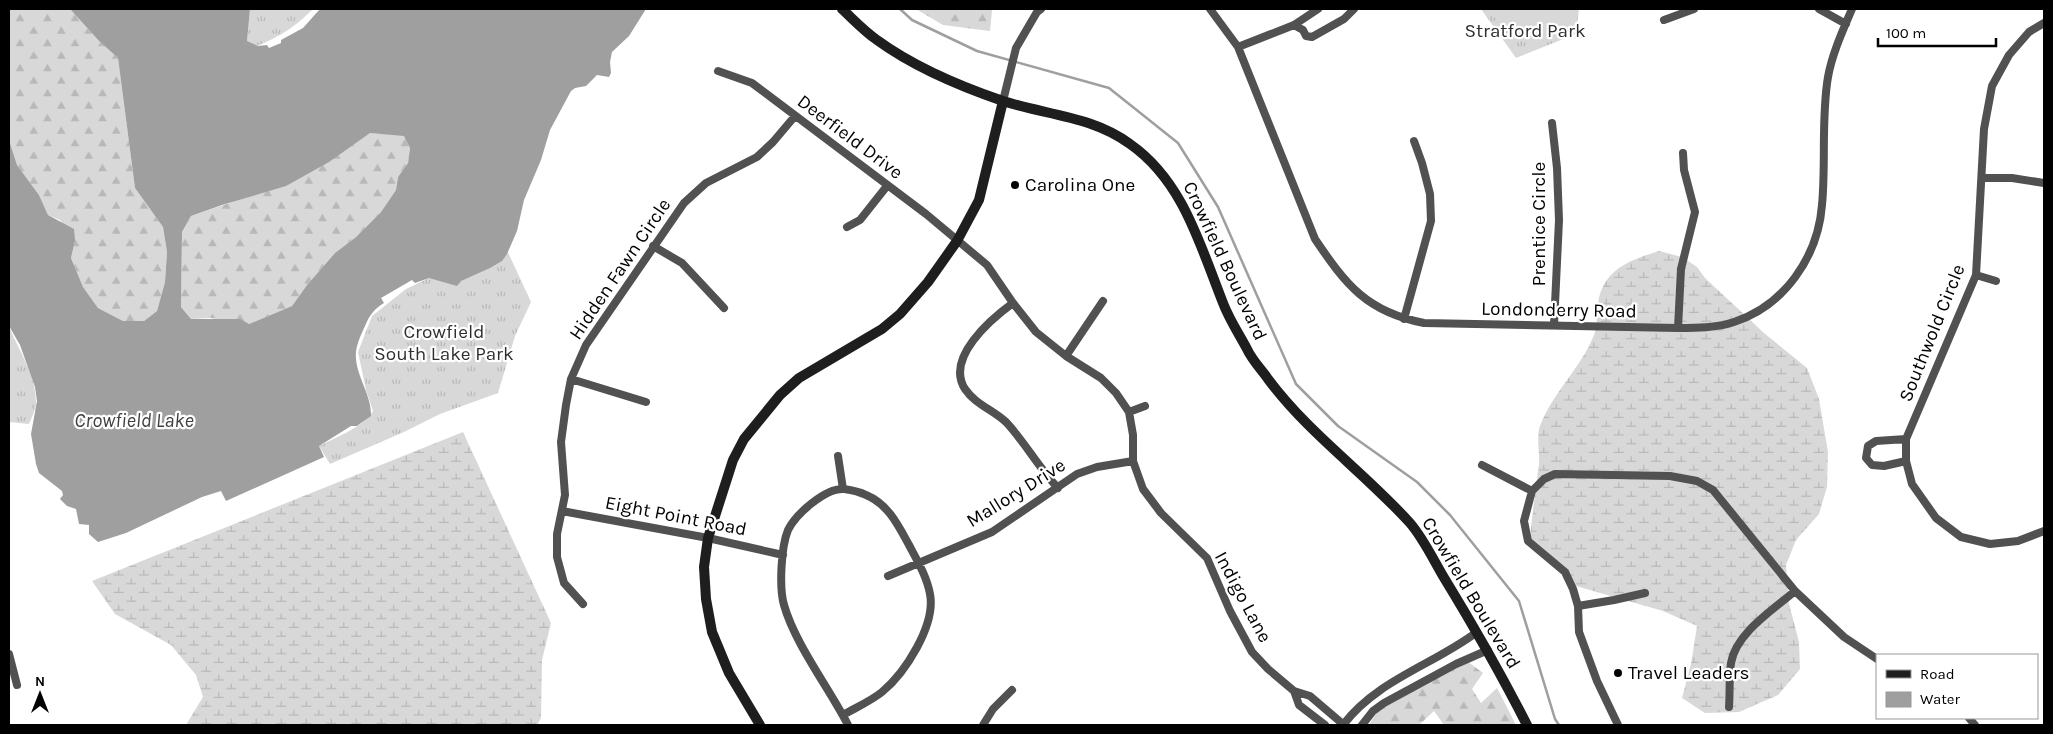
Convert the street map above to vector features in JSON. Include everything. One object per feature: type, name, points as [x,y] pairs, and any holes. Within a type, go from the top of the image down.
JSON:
[{"type":"main road","name":"Crowfield Boulevard","points":[[842,9],[875,39],[899,55],[944,78],[1003,101],[1068,116],[1100,127],[1129,143],[1152,162],[1172,186],[1195,230],[1224,306],[1249,353],[1284,400],[1326,444],[1365,478],[1412,525],[1488,650],[1528,725]]},
{"type":"main road","points":[[760,725],[729,673],[712,632],[706,599],[704,567],[708,538],[733,460],[744,438],[764,413],[800,378],[860,343],[900,314],[928,282],[957,240],[979,200],[1003,101]]},
{"type":"street","points":[[1003,101],[1016,48],[1037,12],[1041,9]]},
{"type":"street","name":"Londonderry Road","points":[[1210,9],[1238,47],[1315,239],[1334,267],[1353,289],[1370,303],[1404,319],[1424,323],[1678,328],[1704,328],[1723,325],[1754,315],[1775,300],[1788,286],[1807,259],[1816,236],[1822,207],[1828,76],[1852,9]]},
{"type":"street","points":[[1238,47],[1294,25],[1318,9]]},
{"type":"street","points":[[1294,25],[1303,30],[1306,36],[1312,37],[1344,19],[1354,9]]},
{"type":"street","points":[[1664,20],[1694,9]]},
{"type":"street","points":[[1819,9],[1846,24]]},
{"type":"street","name":"Southwold Circle","points":[[2044,23],[2030,32],[2009,55],[1992,86],[1984,129],[1976,275],[1906,439],[1906,461],[1912,484],[1936,518],[1961,537],[1990,544],[2018,541],[2044,531]]},
{"type":"street","name":"Deerfield Drive","points":[[718,71],[752,83],[926,214],[957,240]]},
{"type":"street","name":"Hidden Fawn Circle","points":[[583,604],[564,583],[557,557],[557,534],[565,495],[561,442],[570,379],[586,345],[684,203],[706,183],[757,157],[773,142],[795,116]]},
{"type":"street","name":"Prentice Circle","points":[[1552,123],[1557,168],[1559,220],[1554,325]]},
{"type":"street","points":[[1404,319],[1431,221],[1430,194],[1414,141]]},
{"type":"street","points":[[1678,328],[1681,270],[1695,212],[1684,170],[1682,153]]},
{"type":"street","points":[[1982,178],[2012,178],[2044,183]]},
{"type":"street","points":[[847,227],[860,220],[887,186]]},
{"type":"street","name":"Indigo Lane","points":[[957,240],[987,265],[1012,303],[1036,332],[1066,356],[1101,378],[1116,393],[1128,412],[1133,435],[1133,461],[1143,489],[1162,513],[1207,558],[1230,611],[1252,652],[1268,669],[1294,691],[1310,696],[1344,725]]},
{"type":"street","points":[[653,246],[682,263],[724,308]]},
{"type":"street","points":[[1976,275],[1996,281]]},
{"type":"street","points":[[1066,356],[1103,301]]},
{"type":"street","points":[[1012,303],[995,316],[972,341],[964,355],[960,371],[964,388],[974,399],[1005,422],[1058,488]]},
{"type":"street","points":[[570,379],[646,402]]},
{"type":"street","points":[[1128,412],[1145,406]]},
{"type":"street","points":[[1906,439],[1876,441],[1868,446],[1866,458],[1872,465],[1906,461]]},
{"type":"street","points":[[838,456],[843,489]]},
{"type":"street","name":"Mallory Drive","points":[[888,576],[992,532],[1077,474],[1090,469],[1133,461]]},
{"type":"street","points":[[1482,465],[1532,491]]},
{"type":"street","points":[[1618,725],[1597,681],[1579,632],[1578,606],[1573,589],[1564,572],[1528,541],[1524,521],[1532,491],[1544,479],[1555,474],[1670,476],[1697,481],[1714,490],[1795,590],[1844,636],[1876,658]]},
{"type":"street","points":[[843,715],[882,693],[905,668],[930,617],[930,594],[919,563],[896,520],[880,501],[864,494],[843,489],[827,494],[810,504],[788,530],[781,587],[790,623],[848,725]]},
{"type":"street","name":"Eight Point Road","points":[[562,511],[708,538],[784,555]]},
{"type":"street","points":[[1729,707],[1732,662],[1738,645],[1746,634],[1795,590]]},
{"type":"street","points":[[1578,606],[1645,593]]},
{"type":"street","points":[[1344,725],[1364,703],[1390,683],[1464,642],[1477,632]]},
{"type":"street","points":[[1362,725],[1373,711],[1384,702],[1456,664],[1488,650]]},
{"type":"street","points":[[9,654],[17,685]]},
{"type":"street","points":[[983,725],[993,709],[1012,690]]},
{"type":"street","name":"Indigo Lane","points":[[1294,691],[1298,705],[1325,725]]},
{"type":"green space","points":[[9,9],[70,9],[99,41],[118,58],[135,188],[163,227],[167,252],[165,282],[157,311],[144,321],[123,321],[98,308],[83,287],[71,258],[75,241],[60,220],[48,215],[39,195],[17,165],[9,140]]},
{"type":"green space","points":[[250,9],[313,9],[287,31],[257,46],[247,41]]},
{"type":"green space","points":[[916,9],[992,10],[990,31],[943,25]]},
{"type":"green space","name":"Stratford Park","points":[[1481,9],[1579,9],[1576,34],[1516,58]]},
{"type":"green space","points":[[1512,9],[1558,9],[1560,36],[1514,39]]},
{"type":"green space","points":[[370,133],[404,135],[410,148],[408,163],[398,177],[396,190],[381,212],[356,237],[335,253],[307,285],[292,306],[249,324],[211,318],[191,319],[181,307],[182,232],[191,216],[253,195]]},
{"type":"green space","name":"Crowfield South Lake Park","points":[[506,248],[531,302],[515,336],[498,393],[440,414],[330,464],[319,446],[357,426],[370,416],[373,411],[366,390],[358,352],[372,316],[406,289],[437,274]]},
{"type":"green space","points":[[1659,251],[1682,257],[1697,267],[1705,278],[1764,333],[1807,368],[1819,399],[1828,452],[1827,487],[1819,514],[1796,540],[1786,565],[1789,604],[1799,642],[1800,669],[1778,695],[1739,712],[1705,713],[1682,698],[1691,664],[1697,626],[1663,611],[1576,586],[1549,563],[1530,539],[1539,464],[1538,435],[1540,426],[1552,402],[1582,358],[1594,335],[1598,304],[1605,283],[1619,268],[1638,258]]},
{"type":"green space","points":[[9,327],[30,373],[35,392],[34,413],[29,424],[9,422]]},
{"type":"green space","points":[[463,432],[551,623],[542,660],[541,718],[537,725],[186,725],[203,697],[196,675],[171,645],[115,614],[92,581]]},
{"type":"green space","points":[[1467,661],[1483,673],[1472,689],[1481,703],[1497,688],[1516,725],[1444,725],[1434,711],[1419,725],[1369,725],[1379,709]]},
{"type":"water","name":"Crowfield Lake","points":[[70,9],[250,9],[247,41],[258,46],[267,45],[269,48],[281,43],[281,40],[303,28],[320,9],[646,9],[629,36],[612,52],[610,62],[611,73],[609,77],[597,75],[586,86],[575,88],[571,91],[550,130],[541,160],[524,200],[517,231],[502,261],[461,281],[457,286],[429,278],[415,283],[412,280],[381,298],[384,303],[368,319],[359,339],[356,352],[358,368],[371,408],[371,416],[357,426],[351,426],[319,446],[324,457],[226,501],[221,491],[202,497],[126,533],[98,542],[89,534],[89,525],[79,524],[76,509],[67,506],[60,499],[63,495],[62,491],[39,473],[36,464],[31,434],[37,401],[35,387],[20,345],[9,326],[9,140],[17,165],[39,195],[48,215],[74,229],[75,241],[71,258],[83,287],[98,308],[123,321],[144,321],[157,311],[165,282],[167,252],[163,227],[135,188],[118,58],[99,41]],"holes":[[[370,133],[404,136],[410,148],[408,163],[398,177],[396,190],[381,212],[356,237],[335,253],[307,285],[292,306],[249,324],[240,319],[191,319],[181,307],[182,232],[191,216],[286,186],[329,162]]]},
{"type":"waterway","points":[[900,9],[912,20],[977,51],[1109,88],[1178,143],[1218,207],[1296,384],[1338,426],[1417,482],[1450,515],[1519,601],[1555,719],[1559,725]]},
{"type":"place","name":"Carolina One","points":[[1015,185]]},
{"type":"place","name":"Travel Leaders","points":[[1618,673]]}]
